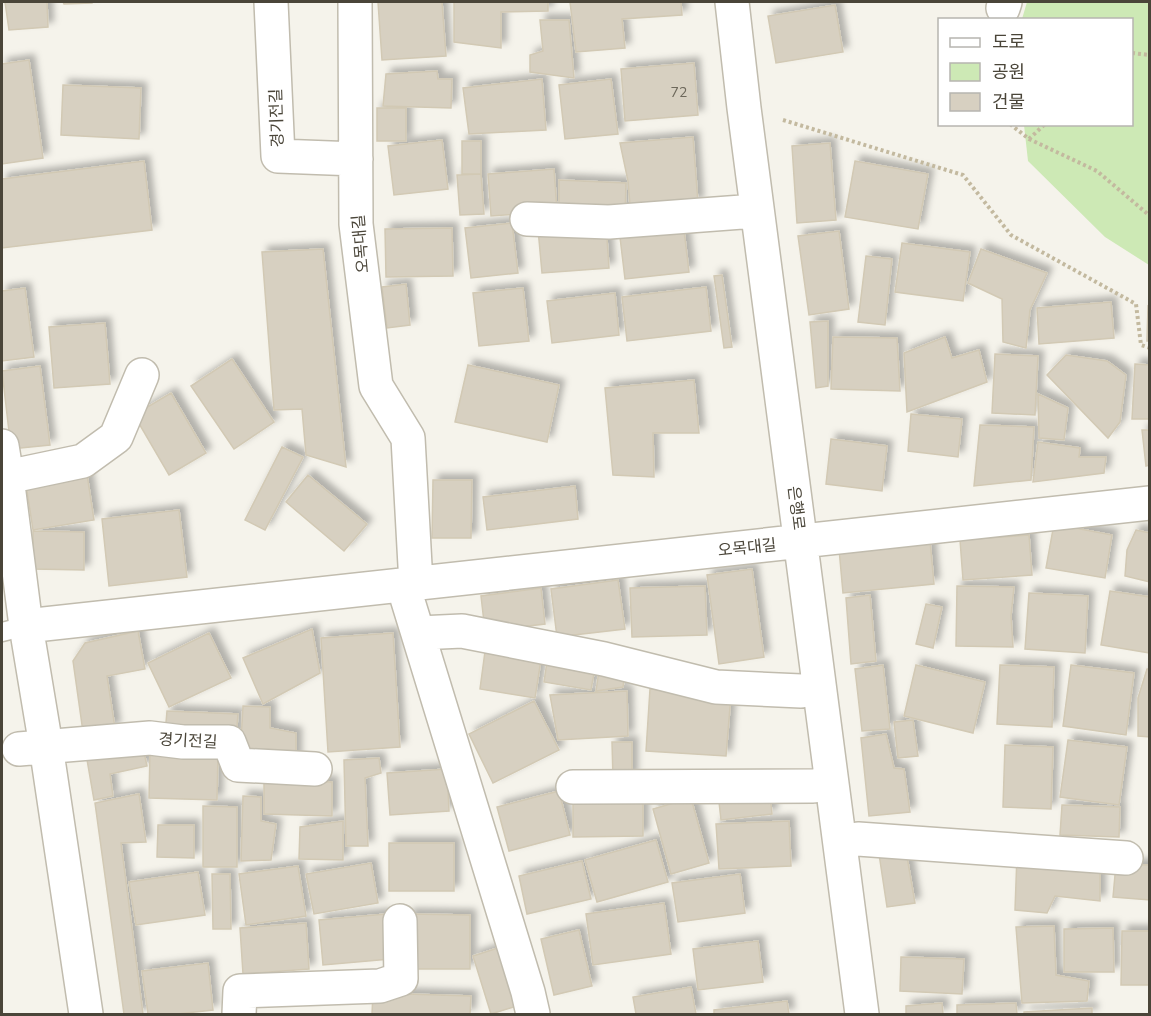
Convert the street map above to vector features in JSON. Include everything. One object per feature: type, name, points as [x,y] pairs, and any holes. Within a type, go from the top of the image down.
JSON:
[{"type":"street","name":"경기전길","points":[[272,2],[278,156],[356,159]]},
{"type":"street","name":"오목대길","points":[[355,2],[356,224],[376,386],[408,438],[410,584],[419,633],[531,1003]]},
{"type":"street","name":"은행로","points":[[732,2],[862,1014]]},
{"type":"street","points":[[527,219],[609,222],[742,212]]},
{"type":"street","points":[[86,1014],[32,747],[14,629],[4,462],[83,461],[116,437],[142,375]]},
{"type":"street","name":"오목대길","points":[[14,629],[1149,503]]},
{"type":"street","points":[[419,633],[462,631],[604,659],[717,687],[801,691]]},
{"type":"street","name":"경기전길","points":[[32,747],[150,738],[183,742],[229,742],[238,765],[315,769]]},
{"type":"street","points":[[573,787],[813,786]]},
{"type":"street","points":[[858,839],[1126,858]]},
{"type":"street","points":[[239,1014],[240,991],[380,986],[401,979],[400,921]]},
{"type":"path","points":[[1133,53],[1149,55]]},
{"type":"path","points":[[775,117],[963,175],[1011,236],[1136,304],[1141,345],[1149,348]]},
{"type":"path","points":[[1013,126],[1029,139],[1097,171],[1149,216]]},
{"type":"path","points":[[1029,139],[1043,126]]},
{"type":"green space","points":[[1027,2],[1149,2],[1149,265],[1105,237],[1028,161],[1024,126],[1133,126],[1133,18],[1022,18]]},
{"type":"building","points":[[5,2],[47,2],[48,27],[9,30]]},
{"type":"building","points":[[63,2],[92,2],[92,3],[64,4]]},
{"type":"building","points":[[378,2],[442,2],[446,56],[382,60]]},
{"type":"building","points":[[454,2],[548,2],[548,11],[501,12],[501,48],[454,42]]},
{"type":"building","points":[[570,2],[681,2],[682,15],[622,19],[625,48],[576,52]]},
{"type":"building","points":[[835,5],[843,52],[776,63],[768,16]]},
{"type":"building","points":[[540,20],[569,20],[574,78],[530,72],[530,55],[543,51]]},
{"type":"building","points":[[29,60],[43,158],[2,164],[2,64]]},
{"type":"building","points":[[694,63],[698,115],[625,121],[621,69]]},
{"type":"building","points":[[437,71],[438,79],[452,79],[451,108],[383,106],[386,74]]},
{"type":"building","points":[[542,79],[546,130],[469,134],[463,88]]},
{"type":"building","points":[[611,79],[618,134],[565,139],[559,85]]},
{"type":"building","points":[[63,85],[141,88],[139,139],[61,135]]},
{"type":"building","points":[[377,108],[406,108],[406,141],[377,141]]},
{"type":"building","points":[[693,137],[698,203],[630,205],[628,181],[620,143]]},
{"type":"building","points":[[442,140],[448,189],[394,195],[388,146]]},
{"type":"building","points":[[462,141],[481,141],[481,174],[462,174]]},
{"type":"building","points":[[830,143],[836,220],[797,223],[792,146]]},
{"type":"building","points":[[144,161],[152,230],[2,248],[2,179]]},
{"type":"building","points":[[855,161],[928,174],[918,229],[845,217]]},
{"type":"building","points":[[554,169],[557,211],[491,216],[488,174]]},
{"type":"building","points":[[481,174],[484,214],[460,215],[457,175]]},
{"type":"building","points":[[559,180],[626,183],[625,216],[559,216]]},
{"type":"building","points":[[683,222],[689,272],[625,279],[619,229]]},
{"type":"building","points":[[512,223],[518,273],[471,278],[465,228]]},
{"type":"building","points":[[606,224],[609,268],[542,273],[538,229]]},
{"type":"building","points":[[452,228],[453,276],[386,277],[385,229]]},
{"type":"building","points":[[839,231],[849,309],[809,315],[798,236]]},
{"type":"building","points":[[902,243],[970,252],[963,301],[895,292]]},
{"type":"building","points":[[323,249],[346,467],[306,455],[302,409],[274,410],[262,252]]},
{"type":"building","points":[[981,249],[1047,273],[1030,310],[1026,348],[1003,342],[1002,299],[968,283]]},
{"type":"building","points":[[866,256],[892,259],[885,325],[858,322]]},
{"type":"building","points":[[722,275],[732,347],[724,348],[714,276]]},
{"type":"building","points":[[406,284],[410,325],[387,328],[382,287]]},
{"type":"building","points":[[706,287],[711,331],[627,341],[622,297]]},
{"type":"building","points":[[25,288],[34,357],[2,361],[2,291]]},
{"type":"building","points":[[523,288],[529,341],[479,346],[473,293]]},
{"type":"building","points":[[615,293],[619,335],[552,343],[547,301]]},
{"type":"building","points":[[1111,302],[1114,338],[1039,344],[1037,308]]},
{"type":"building","points":[[1148,306],[1150,307],[1150,341],[1147,341]]},
{"type":"building","points":[[828,321],[828,386],[816,388],[810,322]]},
{"type":"building","points":[[105,323],[110,384],[54,388],[49,327]]},
{"type":"building","points":[[833,337],[897,338],[900,391],[831,389]]},
{"type":"building","points":[[945,337],[952,358],[979,350],[987,382],[907,412],[904,353]]},
{"type":"building","points":[[995,354],[1038,356],[1035,415],[992,413]]},
{"type":"building","points":[[1066,355],[1107,361],[1126,375],[1120,422],[1108,438],[1047,375]]},
{"type":"building","points":[[232,359],[274,422],[234,449],[191,386]]},
{"type":"building","points":[[1135,364],[1150,365],[1150,419],[1132,419]]},
{"type":"building","points":[[468,365],[559,385],[547,442],[455,422]]},
{"type":"building","points":[[40,366],[50,445],[11,449],[2,371]]},
{"type":"building","points":[[694,380],[699,433],[653,433],[654,477],[613,475],[605,388]]},
{"type":"building","points":[[171,393],[206,453],[169,475],[134,415]]},
{"type":"building","points":[[1038,394],[1068,408],[1064,440],[1039,438]]},
{"type":"building","points":[[911,414],[962,419],[958,457],[908,451]]},
{"type":"building","points":[[980,425],[1034,427],[1031,480],[974,486]]},
{"type":"building","points":[[1142,430],[1150,430],[1150,465],[1146,466]]},
{"type":"building","points":[[831,439],[887,446],[882,491],[826,484]]},
{"type":"building","points":[[1038,442],[1080,448],[1079,457],[1106,457],[1104,473],[1033,482]]},
{"type":"building","points":[[282,447],[303,457],[265,530],[245,520]]},
{"type":"building","points":[[86,468],[94,520],[33,530],[25,478]]},
{"type":"building","points":[[308,475],[367,524],[344,551],[286,502]]},
{"type":"building","points":[[433,480],[472,480],[471,538],[432,538]]},
{"type":"building","points":[[575,486],[578,519],[487,530],[483,497]]},
{"type":"building","points":[[179,510],[187,577],[109,586],[102,519]]},
{"type":"building","points":[[1054,524],[1112,535],[1105,578],[1046,568]]},
{"type":"building","points":[[1136,530],[1150,533],[1150,582],[1125,576],[1127,550]]},
{"type":"building","points":[[33,531],[84,532],[84,570],[33,569]]},
{"type":"building","points":[[1029,535],[1032,575],[963,580],[960,540]]},
{"type":"building","points":[[930,541],[934,584],[843,593],[839,549]]},
{"type":"building","points":[[752,569],[764,657],[719,664],[707,575]]},
{"type":"building","points":[[618,580],[625,629],[557,637],[551,589]]},
{"type":"building","points":[[705,586],[707,635],[632,637],[630,588]]},
{"type":"building","points":[[957,586],[1014,587],[1011,616],[1013,647],[956,646]]},
{"type":"building","points":[[541,588],[545,624],[485,631],[481,596]]},
{"type":"building","points":[[1110,591],[1150,597],[1150,653],[1101,645]]},
{"type":"building","points":[[1029,593],[1088,596],[1085,653],[1025,649]]},
{"type":"building","points":[[870,595],[876,661],[851,664],[846,598]]},
{"type":"building","points":[[926,604],[942,607],[933,648],[916,644]]},
{"type":"building","points":[[312,629],[320,673],[263,704],[243,658]]},
{"type":"building","points":[[138,631],[145,669],[107,676],[115,728],[83,732],[73,661],[85,643]]},
{"type":"building","points":[[209,633],[231,678],[169,707],[148,663]]},
{"type":"building","points":[[393,633],[400,747],[328,752],[321,638]]},
{"type":"building","points":[[486,644],[542,653],[535,698],[480,689]]},
{"type":"building","points":[[548,655],[596,662],[591,690],[544,682]]},
{"type":"building","points":[[600,664],[626,665],[623,687],[596,691]]},
{"type":"building","points":[[883,665],[890,729],[862,731],[855,669]]},
{"type":"building","points":[[916,665],[985,682],[973,733],[904,716]]},
{"type":"building","points":[[1000,665],[1054,667],[1052,727],[997,724]]},
{"type":"building","points":[[1071,665],[1134,673],[1126,735],[1063,726]]},
{"type":"building","points":[[1147,669],[1150,669],[1150,737],[1138,736],[1138,698]]},
{"type":"building","points":[[650,689],[731,695],[726,756],[646,751]]},
{"type":"building","points":[[627,691],[628,736],[558,740],[550,695]]},
{"type":"building","points":[[534,701],[559,750],[493,783],[469,734]]},
{"type":"building","points":[[243,706],[270,707],[270,728],[296,733],[296,762],[240,758]]},
{"type":"building","points":[[167,711],[238,714],[236,738],[165,734]]},
{"type":"building","points":[[913,720],[918,756],[898,758],[894,722]]},
{"type":"building","points":[[886,734],[894,768],[904,769],[910,812],[869,816],[861,738]]},
{"type":"building","points":[[1068,740],[1127,747],[1119,805],[1060,797]]},
{"type":"building","points":[[612,742],[632,742],[632,778],[613,779]]},
{"type":"building","points":[[142,743],[147,766],[110,774],[113,796],[94,800],[85,748]]},
{"type":"building","points":[[1005,745],[1053,747],[1051,809],[1003,807]]},
{"type":"building","points":[[150,751],[218,753],[217,800],[149,798]]},
{"type":"building","points":[[379,758],[381,773],[365,778],[368,846],[346,846],[344,760]]},
{"type":"building","points":[[447,769],[449,811],[390,815],[387,773]]},
{"type":"building","points":[[264,780],[332,782],[332,816],[264,814]]},
{"type":"building","points":[[559,791],[570,835],[509,851],[497,807]]},
{"type":"building","points":[[139,794],[146,842],[121,843],[143,1014],[124,1014],[95,803]]},
{"type":"building","points":[[573,794],[643,794],[643,836],[573,837]]},
{"type":"building","points":[[770,795],[772,814],[721,820],[719,802]]},
{"type":"building","points":[[243,796],[261,797],[261,821],[276,824],[271,860],[241,861]]},
{"type":"building","points":[[691,798],[709,863],[671,874],[653,809]]},
{"type":"building","points":[[1062,805],[1120,807],[1119,837],[1060,835]]},
{"type":"building","points":[[203,806],[237,807],[237,867],[203,867]]},
{"type":"building","points":[[343,821],[343,860],[299,859],[300,827]]},
{"type":"building","points":[[789,821],[791,866],[719,869],[716,824]]},
{"type":"building","points":[[158,825],[194,825],[194,858],[157,857]]},
{"type":"building","points":[[656,840],[668,882],[597,902],[585,860]]},
{"type":"building","points":[[389,843],[454,843],[454,891],[389,891]]},
{"type":"building","points":[[906,851],[915,903],[887,907],[879,854]]},
{"type":"building","points":[[1017,855],[1100,863],[1100,901],[1055,896],[1047,913],[1015,910]]},
{"type":"building","points":[[582,861],[591,899],[527,914],[519,876]]},
{"type":"building","points":[[371,863],[378,903],[314,914],[306,874]]},
{"type":"building","points":[[1116,864],[1150,865],[1150,900],[1113,897]]},
{"type":"building","points":[[298,866],[306,916],[246,925],[239,874]]},
{"type":"building","points":[[198,872],[205,915],[136,925],[129,882]]},
{"type":"building","points":[[212,874],[230,874],[231,929],[213,929]]},
{"type":"building","points":[[740,874],[745,913],[678,922],[672,883]]},
{"type":"building","points":[[664,903],[671,954],[593,965],[586,914]]},
{"type":"building","points":[[386,914],[390,959],[323,965],[319,920]]},
{"type":"building","points":[[408,914],[470,915],[470,969],[407,969]]},
{"type":"building","points":[[306,923],[309,969],[243,974],[240,928]]},
{"type":"building","points":[[1054,926],[1056,975],[1089,981],[1087,1001],[1022,1003],[1016,927]]},
{"type":"building","points":[[1113,928],[1114,972],[1064,972],[1064,929]]},
{"type":"building","points":[[579,930],[592,986],[554,995],[541,939]]},
{"type":"building","points":[[1122,931],[1150,931],[1150,985],[1121,985]]},
{"type":"building","points":[[758,941],[763,982],[698,990],[693,949]]},
{"type":"building","points":[[501,947],[520,1005],[491,1014],[473,956]]},
{"type":"building","points":[[901,957],[964,959],[962,994],[900,991]]},
{"type":"building","points":[[208,963],[213,1010],[148,1014],[142,971]]},
{"type":"building","points":[[691,987],[696,1014],[636,1014],[633,997]]},
{"type":"building","points":[[373,993],[471,996],[470,1014],[372,1014]]},
{"type":"building","points":[[787,1001],[789,1014],[714,1014],[714,1010]]},
{"type":"building","points":[[942,1003],[943,1014],[906,1014],[906,1006]]},
{"type":"building","points":[[1016,1003],[1017,1014],[957,1014],[957,1005]]},
{"type":"building","points":[[1092,1008],[1092,1014],[1024,1014],[1024,1012]]}]
